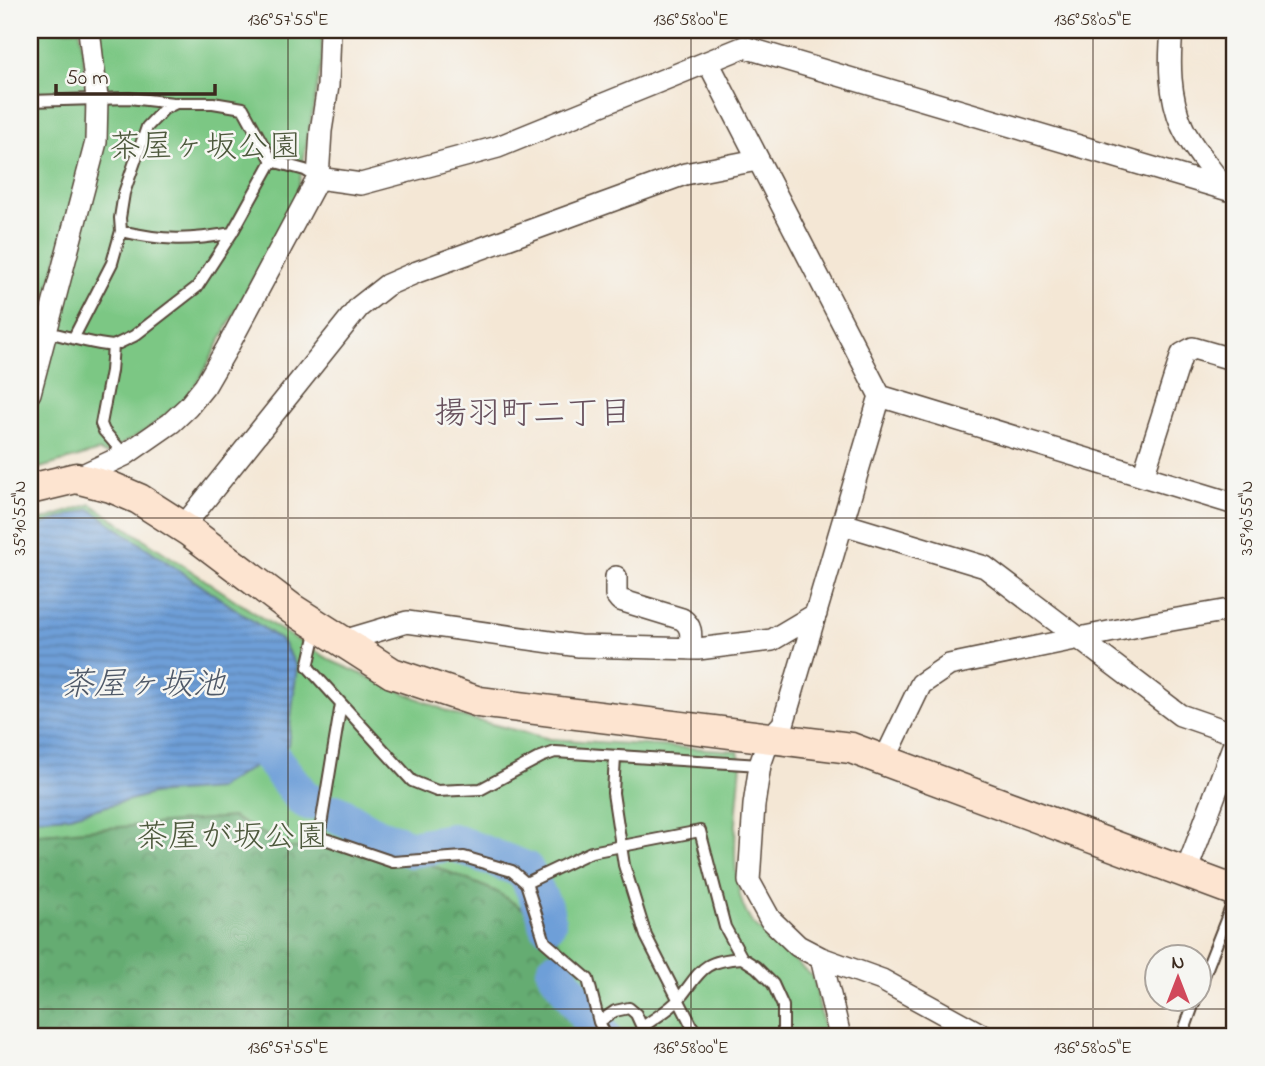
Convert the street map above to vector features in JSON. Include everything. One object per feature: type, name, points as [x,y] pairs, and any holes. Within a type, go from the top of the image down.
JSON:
[{"type":"street","points":[[30,393],[38,329],[96,142],[97,98],[89,30]]},
{"type":"street","points":[[30,489],[76,478],[125,455],[171,423],[205,386],[318,178],[328,86],[330,30]]},
{"type":"street","points":[[1172,30],[1170,70],[1173,99],[1183,128],[1230,190]]},
{"type":"street","points":[[318,178],[361,184],[498,147],[744,47],[1230,190]]},
{"type":"street","points":[[708,62],[880,396],[783,724],[765,752],[754,805],[749,881],[770,919],[798,946],[821,958],[882,980],[984,1036]]},
{"type":"street","points":[[183,527],[359,307],[387,285],[685,174],[757,160]]},
{"type":"street","points":[[1143,476],[1182,354],[1193,348],[1235,360]]},
{"type":"street","points":[[880,396],[1235,504]]},
{"type":"street","points":[[76,478],[111,487],[139,499],[183,527],[292,609],[392,673],[480,702],[765,752],[851,748],[1235,891]]},
{"type":"street","points":[[843,524],[985,567],[1180,715],[1235,734]]},
{"type":"street","points":[[616,577],[616,595],[620,600],[682,619],[689,625],[692,632],[690,649]]},
{"type":"street","points":[[885,759],[921,684],[949,666],[1143,625],[1235,609]]},
{"type":"street","points":[[343,642],[407,622],[579,646],[690,649],[772,640],[816,614]]},
{"type":"street","points":[[1186,872],[1235,741]]},
{"type":"street","points":[[821,958],[840,1036]]},
{"type":"lane","points":[[30,101],[129,98],[176,103],[213,103],[243,108],[272,161],[305,170],[318,178]]},
{"type":"lane","points":[[74,337],[104,281],[121,231],[124,193],[147,127],[164,108],[176,103]]},
{"type":"lane","points":[[38,329],[92,343],[113,345],[134,336],[197,287],[232,233],[272,161]]},
{"type":"lane","points":[[121,231],[175,240],[232,233]]},
{"type":"lane","points":[[113,345],[101,424],[125,455]]},
{"type":"lane","points":[[318,626],[308,667],[412,781],[437,791],[481,789],[555,752],[615,757],[765,752]]},
{"type":"lane","points":[[341,704],[319,837],[393,862],[464,857],[512,871],[526,883],[545,942],[588,979],[599,1022],[606,1036]]},
{"type":"lane","points":[[615,757],[613,793],[624,865],[646,936],[697,1036]]},
{"type":"lane","points":[[526,883],[591,852],[700,831],[725,927],[741,958],[756,967],[773,984],[783,1006],[783,1036]]},
{"type":"lane","points":[[1212,957],[1235,897]]},
{"type":"lane","points":[[599,1022],[615,1010],[629,1008],[636,1014],[645,1032],[678,1001],[693,977],[706,966],[719,959],[741,958]]},
{"type":"lane","points":[[1182,1036],[1190,1014]]},
{"type":"green space","name":"茶屋ヶ坂公園","points":[[30,30],[80,30],[87,89],[84,156],[30,363]]},
{"type":"green space","name":"茶屋ヶ坂公園","points":[[98,30],[322,30],[322,61],[297,195],[201,377],[183,401],[145,431],[106,454],[99,451],[30,471],[30,428],[106,93]]},
{"type":"green space","name":"茶屋が坂公園","points":[[91,504],[271,624],[334,662],[456,715],[550,739],[738,751],[741,763],[735,846],[738,889],[753,924],[811,975],[815,983],[825,1036],[30,1036],[30,524]]},
{"type":"green space","points":[[232,817],[290,848],[385,846],[495,891],[548,925],[593,999],[624,1036],[30,1036],[30,835]]},
{"type":"water","name":"茶屋ヶ坂池","points":[[90,509],[282,641],[297,667],[288,745],[217,789],[152,794],[70,816],[30,819],[30,528]]},
{"type":"waterway","points":[[270,756],[308,801]]},
{"type":"waterway","points":[[336,813],[374,835],[411,849],[452,842],[525,870],[545,911],[547,923]]},
{"type":"waterway","points":[[555,970],[602,1036]]},
{"type":"district","name":"揚羽町二丁目","points":[[533,411]]}]
